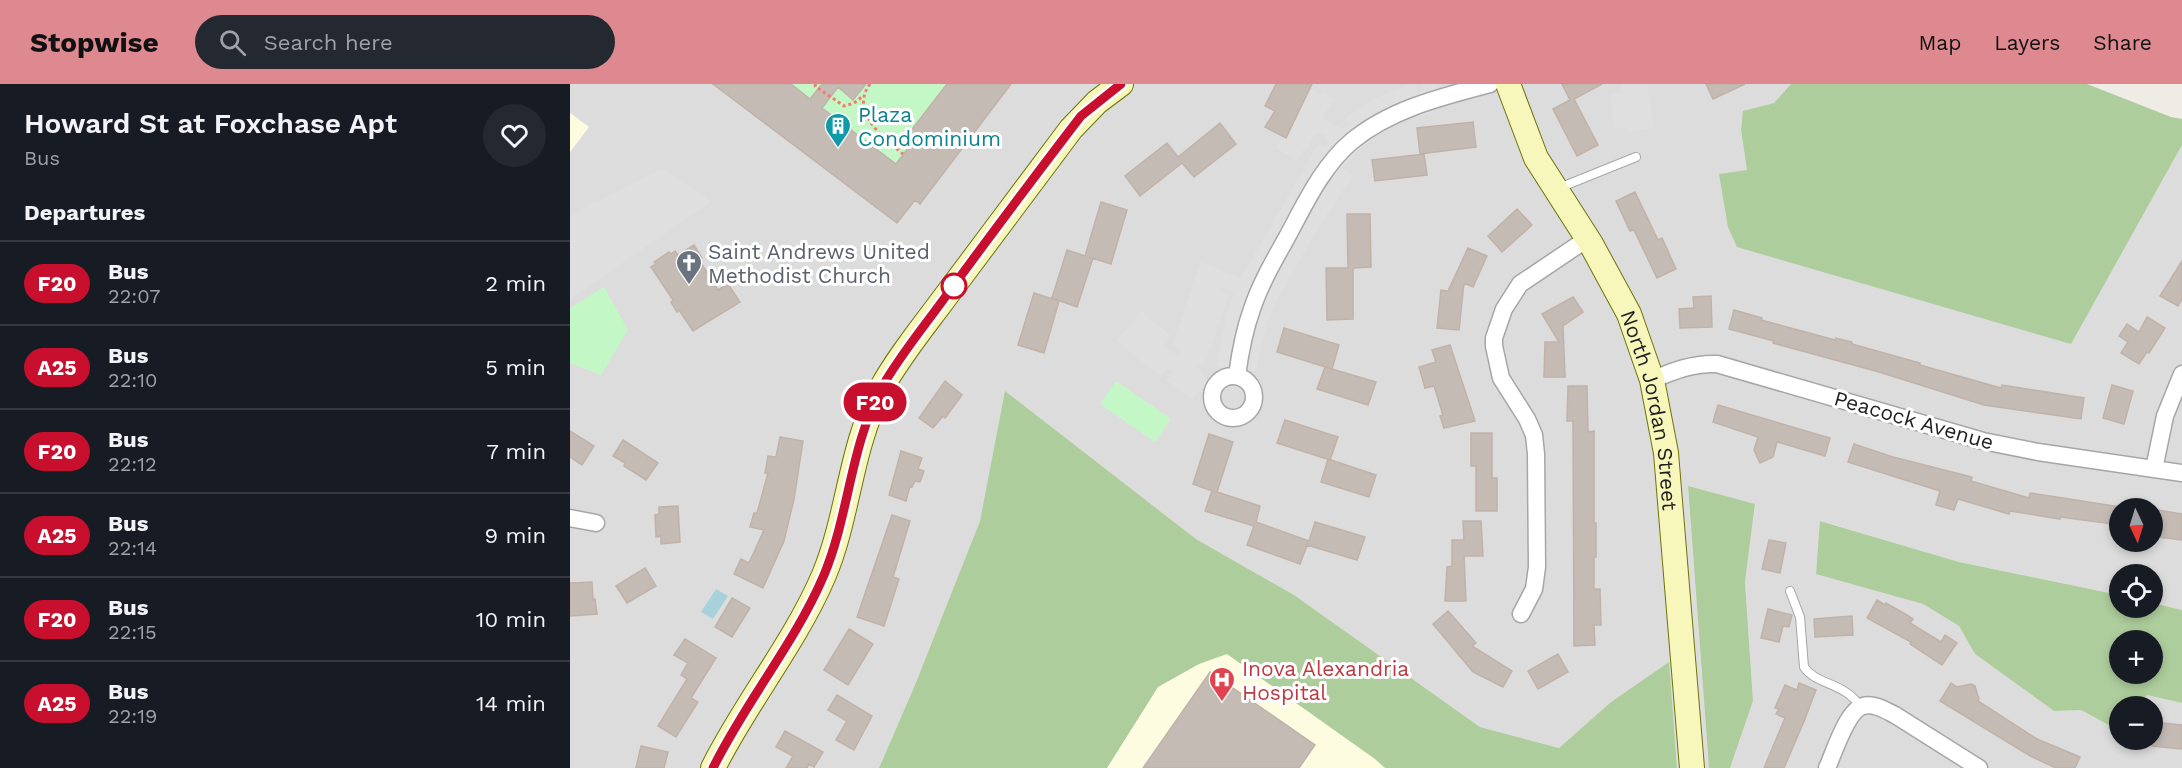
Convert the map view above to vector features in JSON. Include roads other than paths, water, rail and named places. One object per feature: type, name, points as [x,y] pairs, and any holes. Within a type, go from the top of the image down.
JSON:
[{"type":"street","points":[[713,768],[735,726],[771,670],[821,582],[844,512],[860,441],[883,385],[934,312],[1081,116],[1120,84]]},
{"type":"street","points":[[1237,376],[1245,331],[1260,290],[1321,177],[1338,155],[1352,141],[1400,112],[1437,98],[1490,84]]},
{"type":"street","name":"North Jordan Street","points":[[1508,84],[1536,158],[1587,238],[1629,314],[1652,380],[1666,453],[1692,768]]},
{"type":"street","points":[[1521,614],[1534,589],[1538,567],[1536,454],[1534,435],[1527,419],[1501,378],[1494,338],[1504,309],[1520,284],[1587,238]]},
{"type":"street","name":"Peacock Avenue","points":[[1652,380],[1683,368],[1717,364],[1983,441],[2038,452],[2182,474]]},
{"type":"street","points":[[2154,469],[2165,416],[2182,374]]},
{"type":"street","points":[[570,518],[596,523]]},
{"type":"street","points":[[1827,768],[1847,721],[1868,706],[1883,708],[1979,768]]},
{"type":"lane","points":[[1555,189],[1636,156]]},
{"type":"lane","points":[[1790,591],[1800,617],[1804,667],[1808,673],[1839,686],[1868,706]]},
{"type":"water","points":[[716,589],[728,596],[713,619],[701,612]]},
{"type":"place","name":"Plaza Condominium","points":[[838,149]]},
{"type":"place","name":"Saint Andrews United Methodist Church","points":[[689,286]]},
{"type":"place","name":"Inova Alexandria Hospital","points":[[1222,703]]}]
